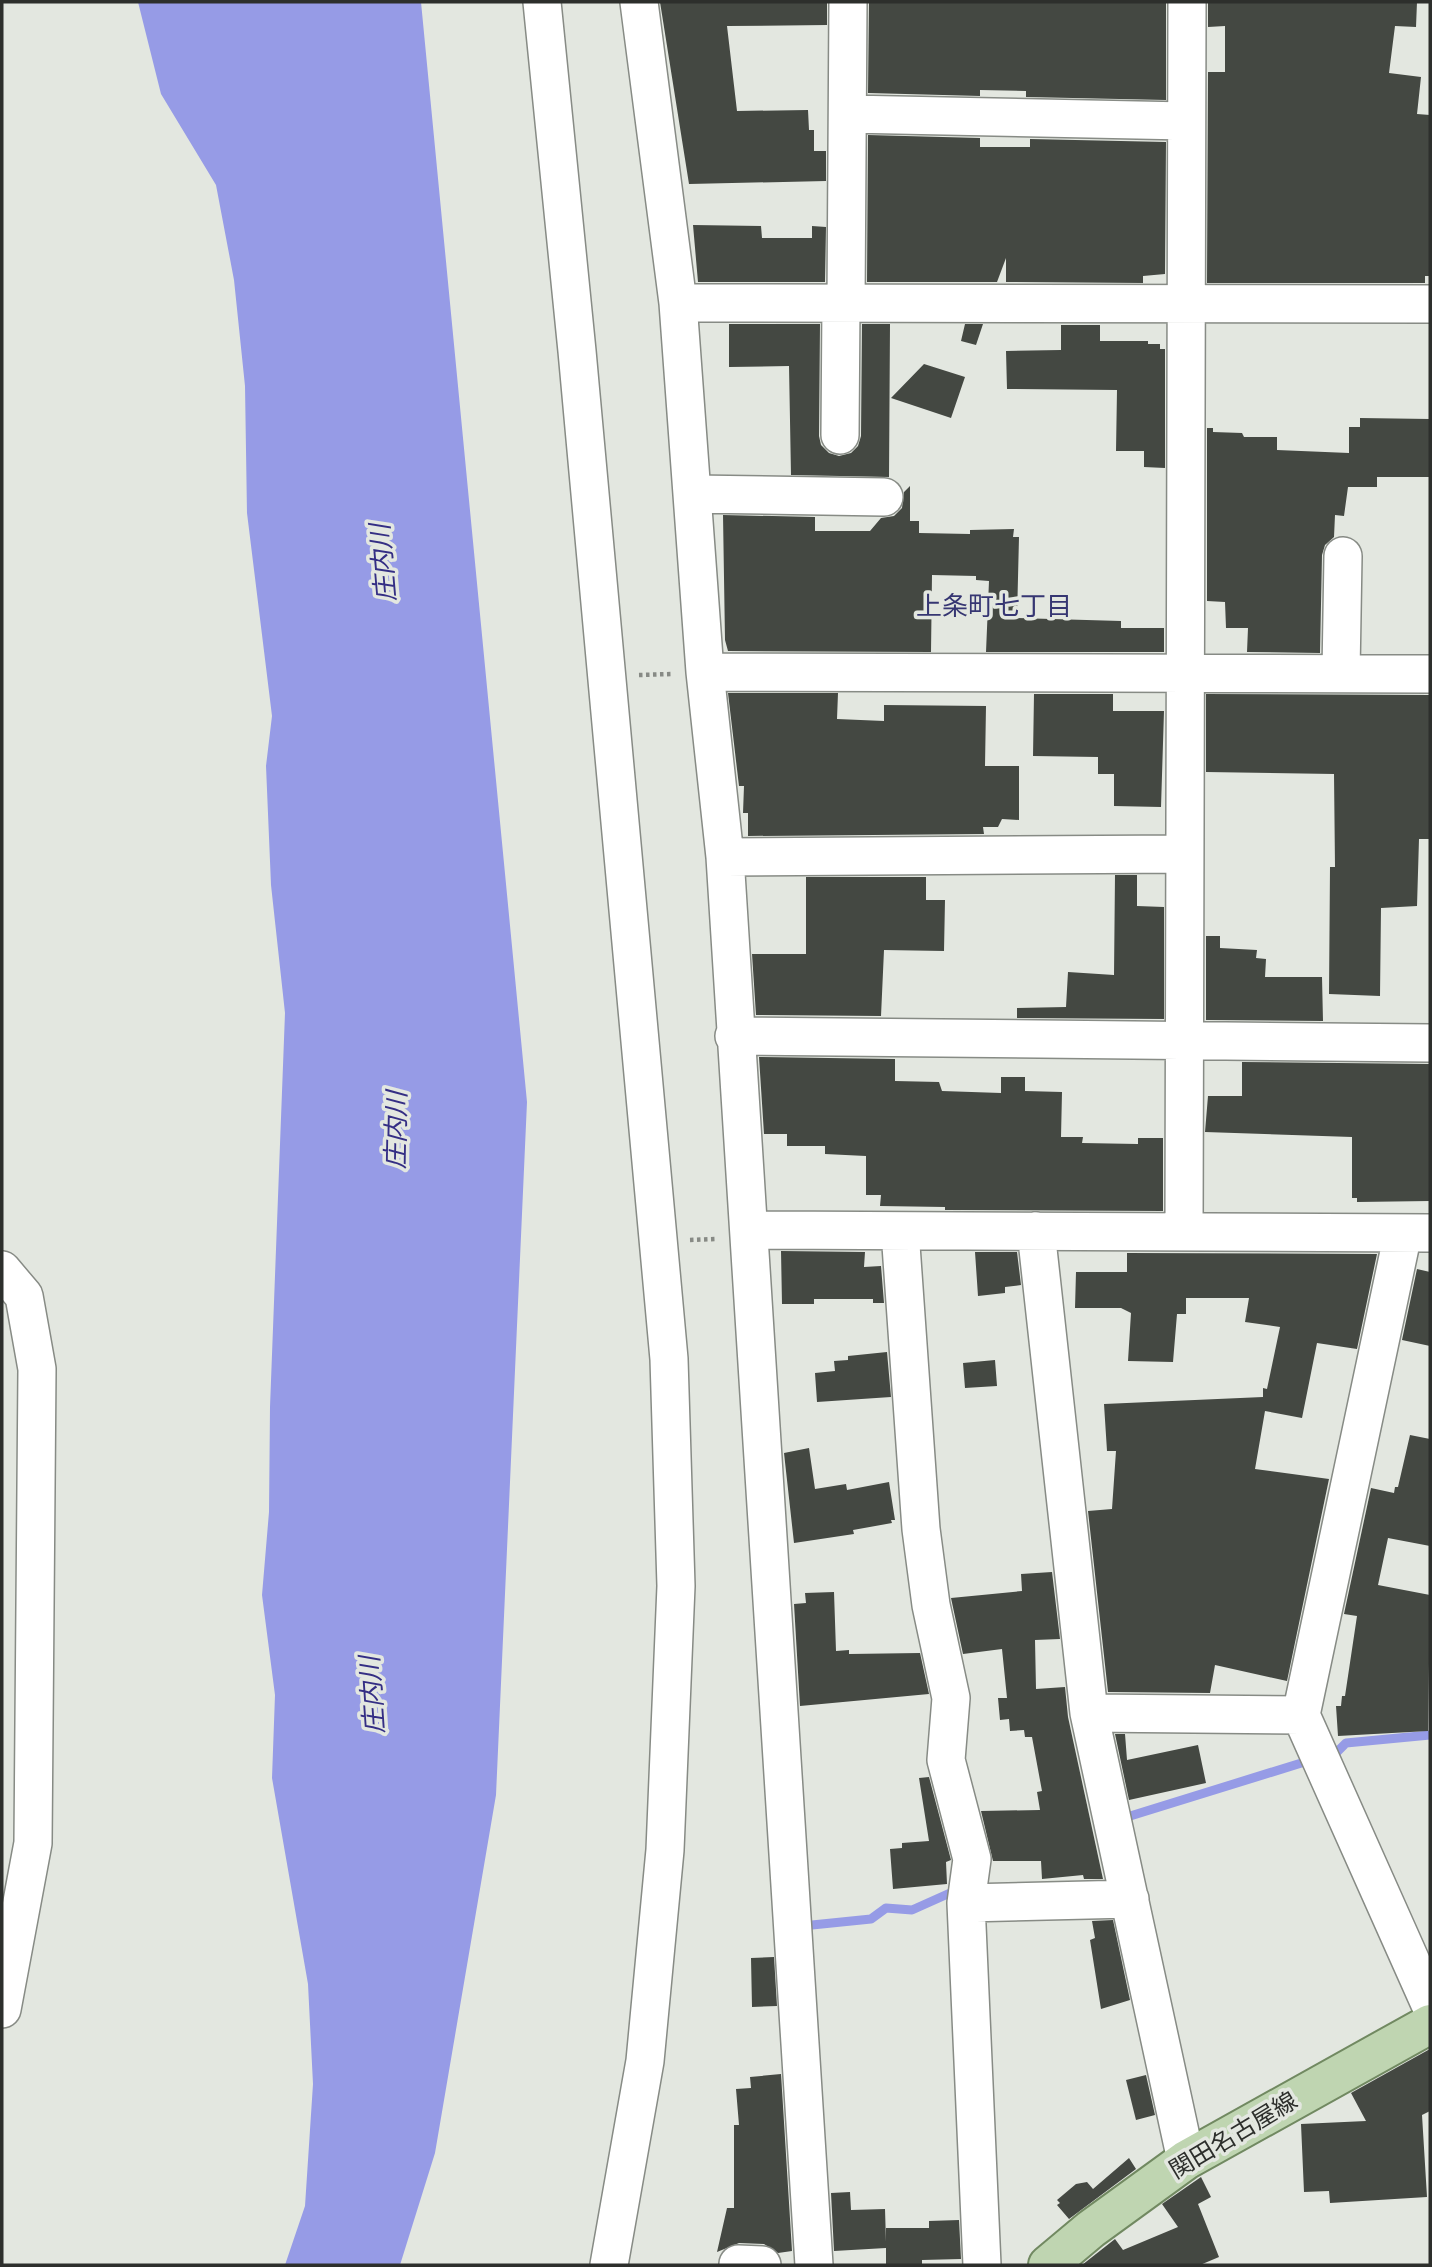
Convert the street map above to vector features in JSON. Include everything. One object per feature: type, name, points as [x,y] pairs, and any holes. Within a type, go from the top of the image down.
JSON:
[{"type":"main road","name":"関田名古屋線","points":[[1048,2265],[1091,2229],[1186,2160],[1430,2024]]},
{"type":"street","points":[[542,2],[669,1359],[676,1586],[666,1836],[645,2061],[609,2265]]},
{"type":"street","points":[[639,2],[678,303],[705,673],[725,858],[734,1036],[749,1233],[814,2265]]},
{"type":"street","points":[[840,435],[848,2]]},
{"type":"street","points":[[1184,1232],[1187,2]]},
{"type":"street","points":[[848,114],[1186,121]]},
{"type":"street","points":[[678,303],[1430,304]]},
{"type":"street","points":[[693,495],[884,497]]},
{"type":"street","points":[[1341,672],[1343,556]]},
{"type":"street","points":[[705,673],[1430,674]]},
{"type":"street","points":[[725,858],[1184,854]]},
{"type":"street","points":[[734,1036],[1184,1043],[1430,1043]]},
{"type":"street","points":[[900,1231],[920,1529],[931,1605],[951,1698],[946,1760],[972,1860],[966,1903],[982,2265]]},
{"type":"street","points":[[1036,1231],[1089,1713],[1186,2160]]},
{"type":"street","points":[[749,1233],[1417,1233],[1300,1715],[1430,2004]]},
{"type":"street","points":[[2,1270],[24,1296],[37,1369],[33,1843],[2,2009]]},
{"type":"street","points":[[1089,1713],[1300,1715]]},
{"type":"street","points":[[966,1903],[1130,1899]]},
{"type":"path","points":[[607,677],[705,673]]},
{"type":"path","points":[[658,1242],[749,1233]]},
{"type":"water","name":"庄内川","points":[[138,2],[421,2],[527,1102],[496,1795],[435,2153],[400,2265],[285,2265],[305,2206],[313,2084],[308,1984],[272,1778],[275,1695],[262,1595],[269,1512],[270,1407],[285,1013],[271,885],[266,766],[272,716],[247,513],[245,386],[234,280],[216,185],[161,94]]},
{"type":"building","points":[[660,2],[827,2],[827,25],[727,26],[737,111],[808,110],[809,130],[814,130],[814,151],[826,151],[826,181],[689,184]]},
{"type":"building","points":[[869,2],[1166,2],[1166,100],[1026,97],[1026,91],[980,90],[980,96],[868,93]]},
{"type":"building","points":[[1208,2],[1417,2],[1416,27],[1395,26],[1389,73],[1421,77],[1417,114],[1430,115],[1430,276],[1425,276],[1425,283],[1207,283],[1208,72],[1225,72],[1225,26],[1208,27]]},
{"type":"building","points":[[868,135],[980,138],[980,147],[1030,147],[1030,139],[1166,142],[1165,274],[1143,276],[1143,283],[1006,282],[1006,258],[997,282],[867,282]]},
{"type":"building","points":[[693,225],[761,226],[762,238],[812,238],[812,226],[826,227],[825,282],[698,282]]},
{"type":"building","points":[[729,324],[820,324],[819,436],[821,445],[829,453],[839,456],[851,453],[858,446],[861,436],[862,324],[890,324],[889,477],[791,475],[789,366],[729,367]]},
{"type":"building","points":[[965,324],[983,324],[976,345],[961,341]]},
{"type":"building","points":[[1061,325],[1100,325],[1100,341],[1148,341],[1148,344],[1160,344],[1160,349],[1165,349],[1165,468],[1144,467],[1144,451],[1116,451],[1117,390],[1007,389],[1006,351],[1061,350]]},
{"type":"building","points":[[924,364],[965,377],[951,418],[891,398]]},
{"type":"building","points":[[1360,418],[1430,419],[1430,477],[1377,477],[1377,487],[1348,487],[1344,516],[1335,515],[1334,537],[1325,545],[1322,555],[1320,653],[1247,652],[1248,628],[1226,628],[1225,602],[1207,601],[1207,428],[1213,428],[1213,432],[1242,433],[1244,437],[1277,437],[1277,450],[1349,453],[1349,427],[1360,427]]},
{"type":"building","points":[[910,486],[910,521],[919,521],[919,533],[970,534],[970,530],[1014,529],[1013,537],[1019,537],[1017,618],[1121,621],[1121,628],[1164,628],[1164,652],[986,652],[989,581],[976,580],[976,576],[932,575],[931,652],[728,651],[725,640],[723,515],[815,517],[815,531],[870,531],[881,518],[894,516],[902,508],[904,492]]},
{"type":"building","points":[[728,693],[838,693],[837,719],[884,721],[884,705],[986,706],[985,766],[1019,766],[1019,820],[1002,819],[998,827],[983,827],[984,834],[748,836],[748,813],[743,813],[744,786],[739,786]]},
{"type":"building","points":[[1034,694],[1113,694],[1113,711],[1164,711],[1161,807],[1114,806],[1114,774],[1098,774],[1098,757],[1033,756]]},
{"type":"building","points":[[1206,694],[1430,695],[1430,839],[1419,839],[1417,906],[1381,908],[1380,996],[1329,994],[1330,867],[1335,867],[1334,774],[1206,772]]},
{"type":"building","points":[[1115,875],[1137,875],[1137,906],[1164,907],[1164,1019],[1017,1018],[1017,1008],[1066,1007],[1068,972],[1114,975]]},
{"type":"building","points":[[806,877],[926,877],[926,900],[945,900],[944,951],[884,950],[881,1016],[756,1015],[752,954],[806,954]]},
{"type":"building","points":[[1206,936],[1220,936],[1220,948],[1257,950],[1256,958],[1266,959],[1265,977],[1322,977],[1323,1021],[1206,1020]]},
{"type":"building","points":[[759,1057],[895,1059],[895,1081],[939,1082],[942,1091],[1001,1093],[1001,1077],[1025,1077],[1025,1091],[1062,1092],[1061,1137],[1083,1137],[1082,1143],[1138,1144],[1138,1138],[1163,1138],[1163,1211],[945,1210],[945,1207],[880,1206],[881,1195],[866,1195],[866,1156],[825,1154],[825,1146],[787,1146],[787,1134],[764,1134]]},
{"type":"building","points":[[1242,1062],[1430,1064],[1430,1201],[1357,1202],[1357,1198],[1352,1198],[1352,1137],[1205,1132],[1208,1096],[1242,1096]]},
{"type":"building","points":[[781,1251],[865,1252],[864,1267],[881,1266],[884,1303],[873,1303],[873,1299],[814,1299],[814,1304],[782,1304]]},
{"type":"building","points":[[975,1252],[1017,1252],[1021,1285],[1005,1287],[1005,1293],[978,1296]]},
{"type":"building","points":[[1127,1253],[1377,1254],[1357,1349],[1317,1343],[1302,1418],[1265,1411],[1255,1469],[1329,1479],[1287,1681],[1215,1665],[1210,1693],[1108,1692],[1088,1511],[1112,1509],[1116,1451],[1107,1451],[1104,1404],[1263,1397],[1263,1388],[1267,1389],[1280,1327],[1245,1322],[1249,1298],[1186,1298],[1186,1314],[1177,1314],[1173,1362],[1128,1361],[1131,1313],[1121,1308],[1075,1308],[1076,1272],[1127,1272]]},
{"type":"building","points":[[1417,1269],[1430,1272],[1430,1346],[1402,1340]]},
{"type":"building","points":[[887,1352],[891,1397],[817,1402],[815,1373],[835,1371],[834,1361],[848,1360],[848,1356]]},
{"type":"building","points":[[995,1360],[997,1386],[965,1388],[963,1363]]},
{"type":"building","points":[[1410,1435],[1430,1439],[1430,1546],[1388,1538],[1378,1585],[1430,1595],[1428,1731],[1338,1736],[1336,1706],[1341,1706],[1342,1696],[1345,1696],[1357,1616],[1344,1614],[1371,1488],[1394,1493],[1395,1487],[1398,1487]]},
{"type":"building","points":[[809,1448],[815,1489],[846,1484],[847,1490],[889,1482],[895,1520],[891,1520],[892,1523],[853,1530],[854,1534],[794,1543],[784,1453]]},
{"type":"building","points":[[1052,1572],[1060,1639],[1035,1640],[1036,1689],[1065,1687],[1068,1717],[1103,1879],[1084,1879],[1083,1875],[1042,1879],[1041,1861],[993,1861],[981,1811],[1040,1810],[1037,1792],[1042,1791],[1032,1737],[1025,1737],[1024,1730],[1010,1731],[1009,1719],[1000,1720],[998,1698],[1007,1698],[1002,1649],[963,1654],[951,1598],[1022,1591],[1021,1574]]},
{"type":"building","points":[[834,1592],[836,1651],[849,1650],[849,1654],[920,1653],[929,1694],[800,1706],[794,1604],[806,1603],[805,1593]]},
{"type":"building","points":[[1115,1734],[1125,1734],[1127,1760],[1198,1745],[1206,1783],[1129,1800]]},
{"type":"building","points":[[929,1777],[951,1860],[946,1862],[947,1884],[893,1889],[890,1849],[902,1848],[902,1843],[929,1841],[919,1778]]},
{"type":"building","points":[[1113,1920],[1130,2000],[1101,2009],[1090,1940],[1095,1938],[1092,1921]]},
{"type":"building","points":[[774,1957],[777,2006],[752,2007],[751,1958]]},
{"type":"building","points":[[1430,2049],[1430,2111],[1422,2115],[1427,2197],[1330,2203],[1329,2191],[1304,2192],[1301,2124],[1366,2121],[1351,2093]]},
{"type":"building","points":[[781,2074],[792,2251],[778,2253],[764,2244],[739,2243],[717,2252],[727,2208],[734,2208],[734,2125],[739,2125],[736,2089],[751,2088],[750,2077]]},
{"type":"building","points":[[1146,2075],[1155,2115],[1136,2120],[1126,2080]]},
{"type":"building","points":[[1129,2158],[1136,2169],[1069,2219],[1057,2205],[1060,2203],[1057,2200],[1076,2184],[1087,2182],[1093,2189]]},
{"type":"building","points":[[1201,2177],[1211,2197],[1198,2204],[1219,2257],[1200,2265],[1082,2265],[1115,2239],[1123,2250],[1178,2227],[1162,2204]]},
{"type":"building","points":[[850,2192],[851,2210],[885,2209],[886,2242],[886,2228],[929,2228],[929,2221],[959,2220],[961,2259],[922,2260],[922,2265],[886,2265],[886,2248],[834,2251],[831,2193]]},
{"type":"waterway","points":[[1334,1755],[1346,1743],[1430,1735]]},
{"type":"waterway","points":[[1127,1817],[1311,1760]]},
{"type":"waterway","points":[[812,1925],[871,1919],[886,1908],[912,1910],[950,1893]]},
{"type":"district","name":"上条町七丁目","points":[[994,606]]}]
